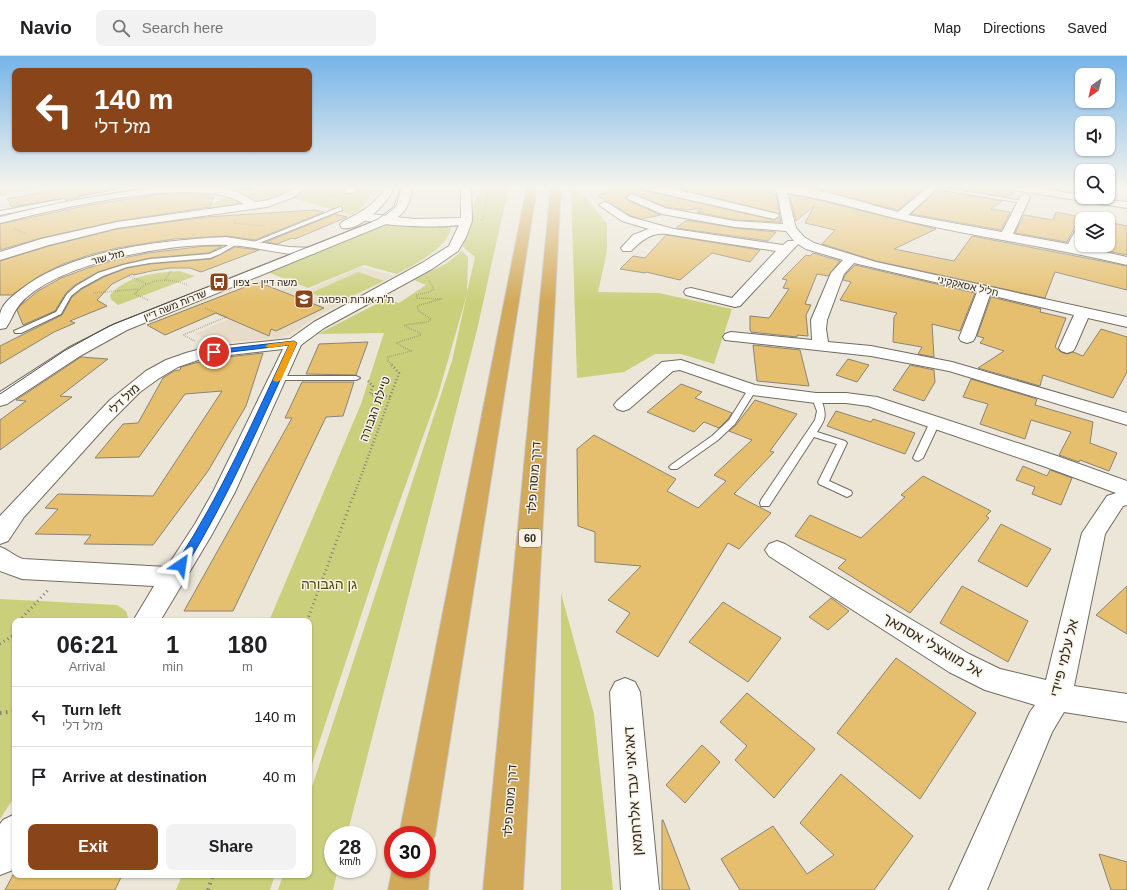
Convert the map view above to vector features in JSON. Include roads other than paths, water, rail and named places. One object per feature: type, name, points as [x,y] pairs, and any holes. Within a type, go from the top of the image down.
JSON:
[{"type":"highway","points":[[419,826],[525,225]]},
{"type":"highway","name":"דרך מוסה פלד","points":[[503,890],[553,225]]},
{"type":"highway","points":[[408,890],[410,878]]},
{"type":"street","points":[[0,256],[45,242],[121,225]]},
{"type":"street","name":"שדרות משה דיין","points":[[0,400],[91,342],[133,322],[188,292],[280,250],[332,231],[344,225]]},
{"type":"street","name":"שדרות משה דיין","points":[[148,300],[188,292],[310,251],[373,225]]},
{"type":"street","points":[[148,618],[204,530],[224,492],[294,343],[319,325],[440,259],[454,248],[460,237],[464,225]]},
{"type":"street","points":[[649,225],[659,229],[708,239],[785,249],[805,243],[790,225]]},
{"type":"street","points":[[947,225],[1127,261]]},
{"type":"street","points":[[1006,236],[1012,225]]},
{"type":"street","points":[[628,248],[637,238],[659,229]]},
{"type":"street","points":[[1071,249],[1075,241]]},
{"type":"street","name":"מזל שור","points":[[1,325],[3,315],[16,298],[34,285],[73,267],[114,255],[147,248],[190,243],[237,242],[280,250],[310,251]]},
{"type":"street","name":"חליל אסאקקיני","points":[[805,243],[851,259],[1127,322]]},
{"type":"street","points":[[691,292],[735,303],[785,249]]},
{"type":"street","points":[[820,345],[818,329],[819,320],[838,273],[851,259]]},
{"type":"street","points":[[967,338],[985,290]]},
{"type":"street","points":[[1067,348],[1083,312]]},
{"type":"street","points":[[731,337],[820,345],[871,352],[952,367],[1127,419]]},
{"type":"street","name":"מזל דלי","points":[[0,535],[1,531],[17,511],[124,398],[152,374],[172,363],[191,356],[294,343]]},
{"type":"street","points":[[623,405],[668,366],[681,365],[752,390],[816,398],[846,398],[871,401],[1127,489]]},
{"type":"street","name":"אל עלמי פיידי","points":[[968,890],[1041,722],[1057,697],[1094,533],[1115,501],[1127,497]]},
{"type":"street","name":"אל מוואצלי אסתאך","points":[[777,550],[959,663],[995,681],[1057,697],[1127,708]]},
{"type":"street","points":[[0,556],[8,564],[22,569],[174,577]]},
{"type":"street","name":"דאג'אני עבד אלרחמאן","points":[[625,692],[640,890]]},
{"type":"street","points":[[0,857],[12,837]]},
{"type":"lane","points":[[252,244],[300,225]]},
{"type":"lane","points":[[18,331],[59,313],[64,301],[69,295],[76,289],[99,276],[149,261],[212,256],[226,251],[237,242]]},
{"type":"lane","points":[[278,378],[356,378]]},
{"type":"lane","points":[[674,466],[715,438],[732,422],[752,390]]},
{"type":"lane","points":[[765,503],[820,420],[821,411],[816,398]]},
{"type":"lane","points":[[918,458],[935,422]]},
{"type":"lane","points":[[812,433],[842,443],[823,482],[847,493]]},
{"type":"tram line","points":[[0,394],[64,351],[109,326],[363,225]]},
{"type":"place","name":"משה דיין – צפון","points":[[219,282]]},
{"type":"place","name":"ת\"ת אורות הפסגה","points":[[304,299]]},
{"type":"park label","name":"גן הגבורה","points":[[329,584]]}]
